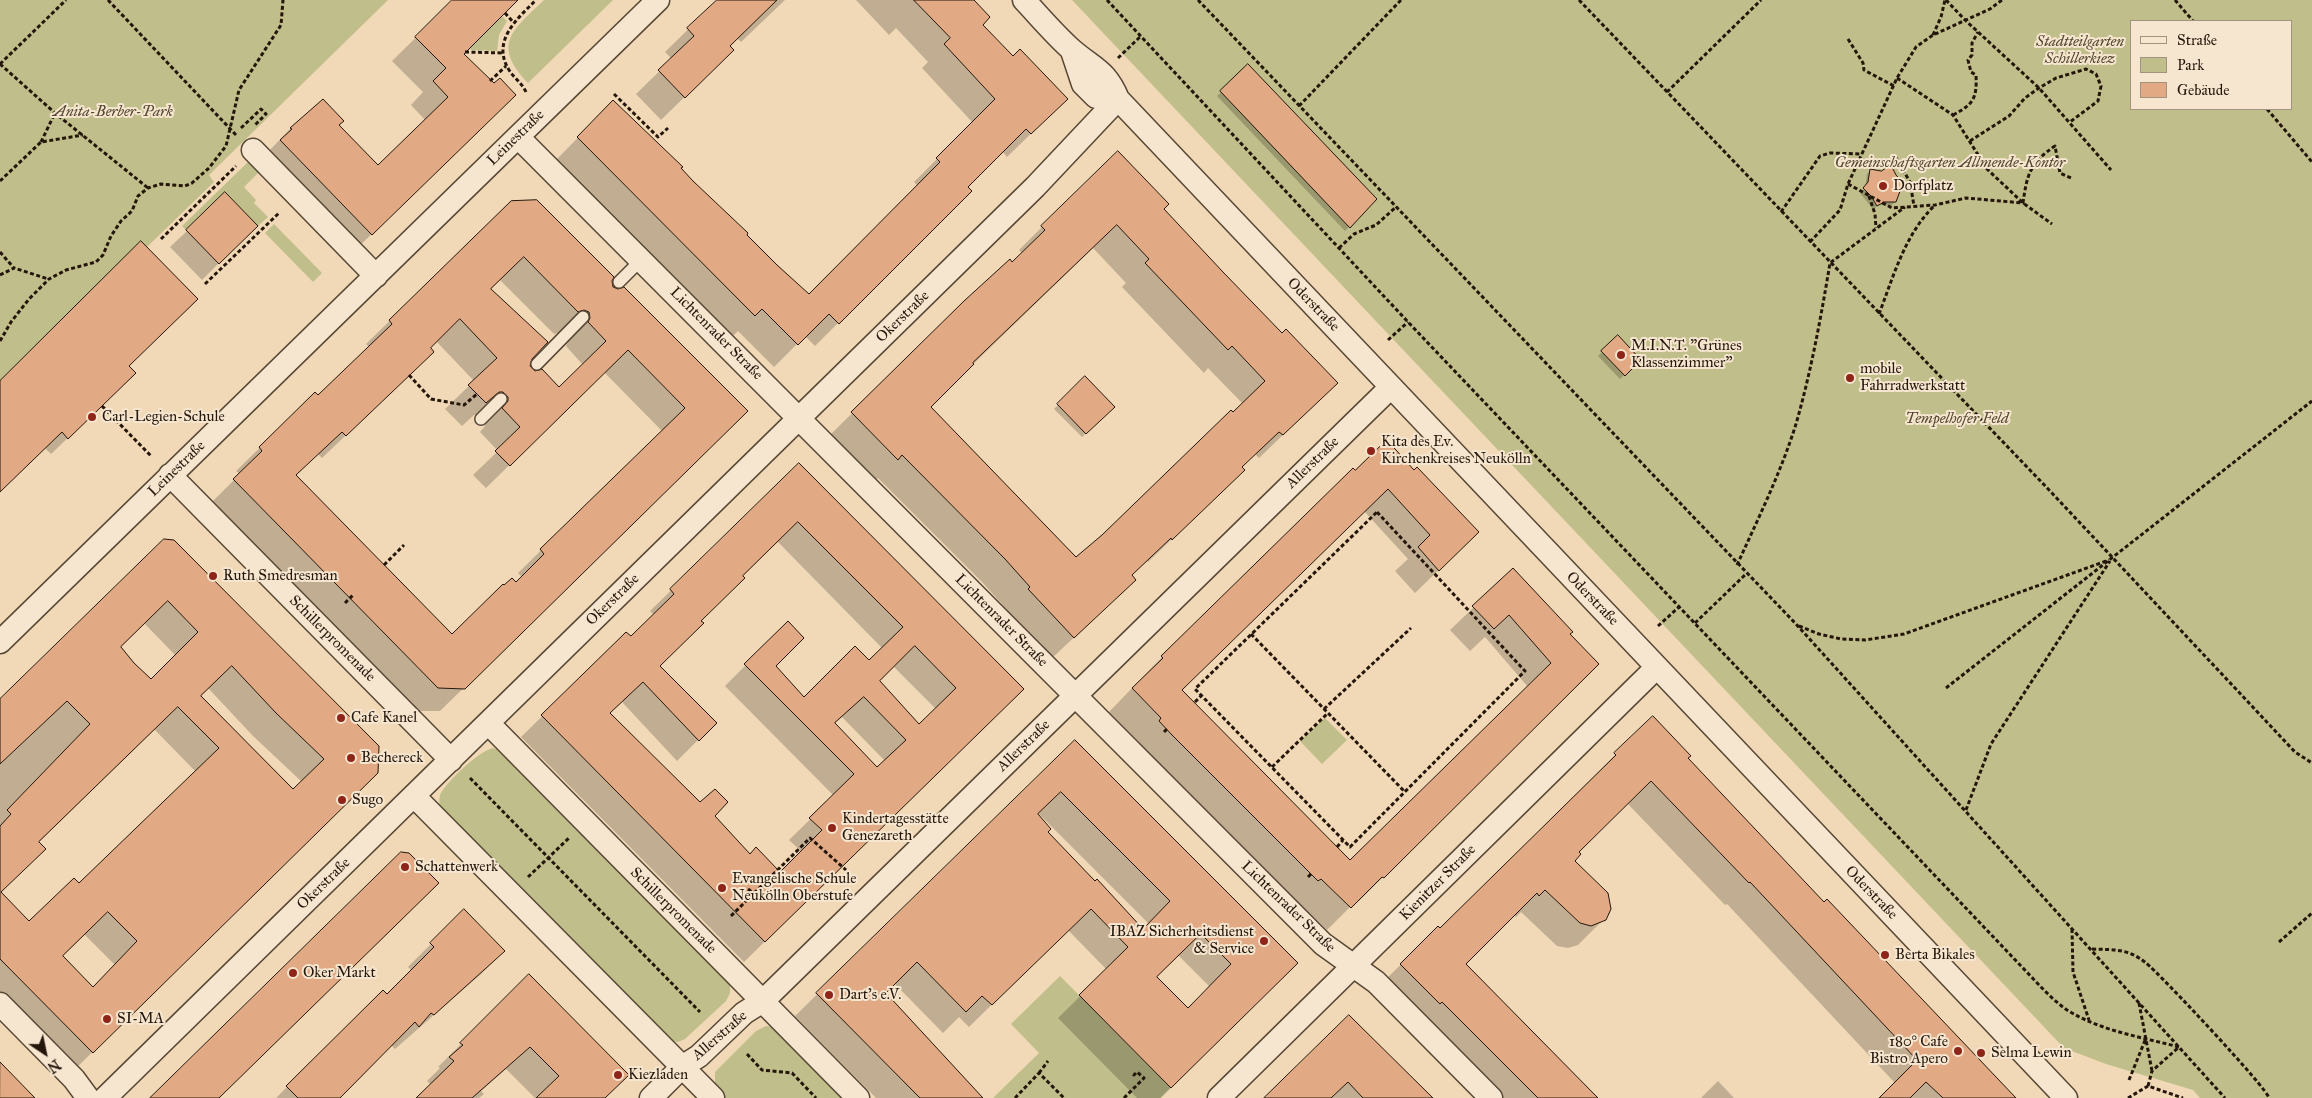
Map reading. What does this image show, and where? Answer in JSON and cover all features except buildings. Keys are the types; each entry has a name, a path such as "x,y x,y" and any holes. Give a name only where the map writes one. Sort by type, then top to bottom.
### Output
{"street":[{"name":"Leinestraße","path":"0,642 658,0"},
{"path":"1024,0 1072,50 1083,84 1096,97 1118,99"},
{"name":"Oderstraße","path":"1118,99 2066,1098"},
{"name":"Okerstraße","path":"105,1098 1035,188 1118,99"},
{"name":"Lichtenrader Straße","path":"518,137 1323,944 1376,982 1491,1098"},
{"path":"242,140 376,276"},
{"name":"Allerstraße","path":"650,1098 682,1067 699,1056 744,1013 763,1001 1391,387"},
{"name":"Schillerpromenade","path":"170,476 450,760"},
{"name":"Kienitzer Straße","path":"1219,1098 1657,667"},
{"name":"Schillerpromenade","path":"488,723 858,1098"},
{"path":"414,796 713,1098"},
{"path":"0,1004 67,1072 88,1098"}],"lane":[{"path":"619,282 641,260"},
{"path":"537,364 583,317"},
{"path":"481,419 501,399"}],"path":[{"path":"66,0 0,65 55,113 148,188"},
{"path":"108,0 242,140 261,109 266,114 252,128"},
{"path":"0,340 29,299 49,279 66,270 96,262 103,255 121,220 132,211 138,196 148,188 161,184 185,186 192,183 209,168 226,146 239,90 280,25 283,0"},
{"path":"526,92 506,66 503,53 505,37 513,22 536,0"},
{"path":"1107,0 1408,322 2041,987 2067,1010 2089,1021 2105,1028 2178,1047"},
{"path":"1198,0 1746,574 1796,624 2225,1098"},
{"path":"1299,106 1401,0"},
{"path":"1579,0 2295,752 2312,763"},
{"path":"1667,92 1761,0"},
{"path":"1945,0 1964,20 2039,88 2110,170"},
{"path":"1933,35 1941,17 1945,0"},
{"path":"1810,242 1840,210 1848,184 1897,78 1916,47 1933,35 1990,9 2002,0"},
{"path":"2174,0 2191,20"},
{"path":"504,13 513,22"},
{"path":"1953,115 1969,107 1973,99 1976,88 1976,75 1971,72 1968,60 1972,55 1972,43 1978,32"},
{"path":"1112,65 1141,36"},
{"path":"1848,39 1863,63 1864,70 1877,79 1894,86"},
{"path":"465,52 503,53"},
{"path":"490,81 506,66"},
{"path":"1970,141 2009,116 2026,98 2039,88 2056,78 2086,69 2096,74 2101,86 2098,101 2070,122"},
{"path":"1897,78 1953,115 1987,168 2023,203 2052,224"},
{"path":"614,94 658,137 668,128"},
{"path":"2267,110 2312,162"},
{"path":"0,181 41,142 55,113"},
{"path":"41,142 83,135"},
{"path":"2023,203 2028,173 2034,163 2055,146 2060,173 2070,178"},
{"path":"1781,212 1820,156 1830,153 1862,154"},
{"path":"1896,158 1910,182 1914,206"},
{"path":"1848,184 1892,208 1935,205 1966,198 2023,203"},
{"path":"161,240 217,185"},
{"path":"1869,196 1875,214 1876,228"},
{"path":"1879,314 1901,256 1920,220 1935,205"},
{"path":"1339,248 1354,234 1376,225 1396,207"},
{"path":"1738,565 1796,424 1821,318 1830,263 1876,228 1888,222 1905,207"},
{"path":"205,284 261,230"},
{"path":"0,252 14,268 49,279"},
{"path":"0,275 14,268"},
{"path":"1388,340 1408,322"},
{"path":"409,375 431,399 464,405 476,394"},
{"path":"1946,688 2312,401"},
{"path":"102,406 152,457"},
{"path":"1377,512 1525,671 1350,847 1195,689 1251,634 1377,512"},
{"path":"384,564 404,545"},
{"path":"1796,624 1819,634 1841,639 1865,640 1904,634 2112,559"},
{"path":"1966,810 1991,744 2112,559"},
{"path":"1695,623 1746,574"},
{"path":"345,603 353,595"},
{"path":"1658,626 1679,606"},
{"path":"1324,709 1411,628"},
{"path":"1251,634 1405,792"},
{"path":"1194,702 1201,696"},
{"path":"1272,767 1328,713"},
{"path":"470,778 700,1012"},
{"path":"523,882 573,834"},
{"path":"731,916 810,838 846,870"},
{"path":"1337,847 1344,840"},
{"path":"748,888 753,894"},
{"path":"2280,942 2312,913"},
{"path":"2072,929 2072,972 2089,1021"},
{"path":"2091,950 2122,950 2146,962 2250,1072 2269,1098"},
{"path":"2128,1098 2148,1086 2152,1071 2139,1003"},
{"path":"2129,1080 2146,1038"},
{"path":"2152,1071 2178,1047"},
{"path":"747,1054 762,1070 792,1073 816,1098"},
{"path":"1014,1098 1048,1061"},
{"path":"1124,1098 1144,1078 1137,1072 1134,1075 1132,1074"},
{"path":"1039,1073 1064,1098"},
{"path":"2148,1086 2183,1098"}],"green space":[{"name":"Anita-Berber-Park","path":"0,0 388,0 209,175 214,182 147,247 65,316 0,381"},
{"path":"544,0 613,0 528,83 511,58 510,38 523,20"},
{"name":"Tempelhofer Feld","path":"1072,0 2312,0 2312,1098 2200,1098 2193,1090 2106,1064 2064,1048"},
{"path":"502,16 507,21 499,35 497,51 471,50 469,48"},
{"path":"248,162 259,172 244,187 256,200 254,203 268,217 258,226 225,192 186,230 182,226"},
{"path":"274,224 322,273 313,282 265,233"},
{"path":"1325,718 1347,740 1322,764 1300,741"},
{"path":"493,748 502,751 730,984 730,993 726,1001 685,1039 678,1042 668,1040 440,807 440,795 443,789 472,761"},
{"path":"1060,976 1171,1088 1161,1098 993,1098 1039,1053 1011,1024"},
{"path":"766,1026 775,1027 846,1098 725,1098 715,1085 715,1072 756,1031"}],"place":[{"name":"Dorfplatz","path":"1883,186"},
{"name":"M.I.N.T. \"Grünes Klassenzimmer\"","path":"1621,355"},
{"name":"mobile Fahrradwerkstatt","path":"1850,378"},
{"name":"Carl-Legien-Schule","path":"92,417"},
{"name":"Kita des Ev. Kirchenkreises Neukölln","path":"1371,451"},
{"name":"Ruth Smedresman","path":"213,576"},
{"name":"Cafe Kanel","path":"341,718"},
{"name":"Bechereck","path":"351,758"},
{"name":"Sugo","path":"342,800"},
{"name":"Kindertagesstätte Genezareth","path":"832,828"},
{"name":"Schattenwerk","path":"405,867"},
{"name":"Evangelische Schule Neukölln Oberstufe","path":"722,888"},
{"name":"IBAZ Sicherheitsdienst & Service","path":"1264,941"},
{"name":"Berta Bikales","path":"1885,955"},
{"name":"Oker Markt","path":"293,973"},
{"name":"Dart's e.V.","path":"829,995"},
{"name":"SI-MA","path":"107,1019"},
{"name":"180° Cafe Bistro Apero","path":"1958,1051"},
{"name":"Selma Lewin","path":"1981,1053"},
{"name":"Kiezladen","path":"618,1075"}],"park label":[{"name":"Stadtteilgarten Schillerkiez","path":"2080,50"},
{"name":"Gemeinschaftsgarten Allmende-Kontor","path":"1950,163"}]}
